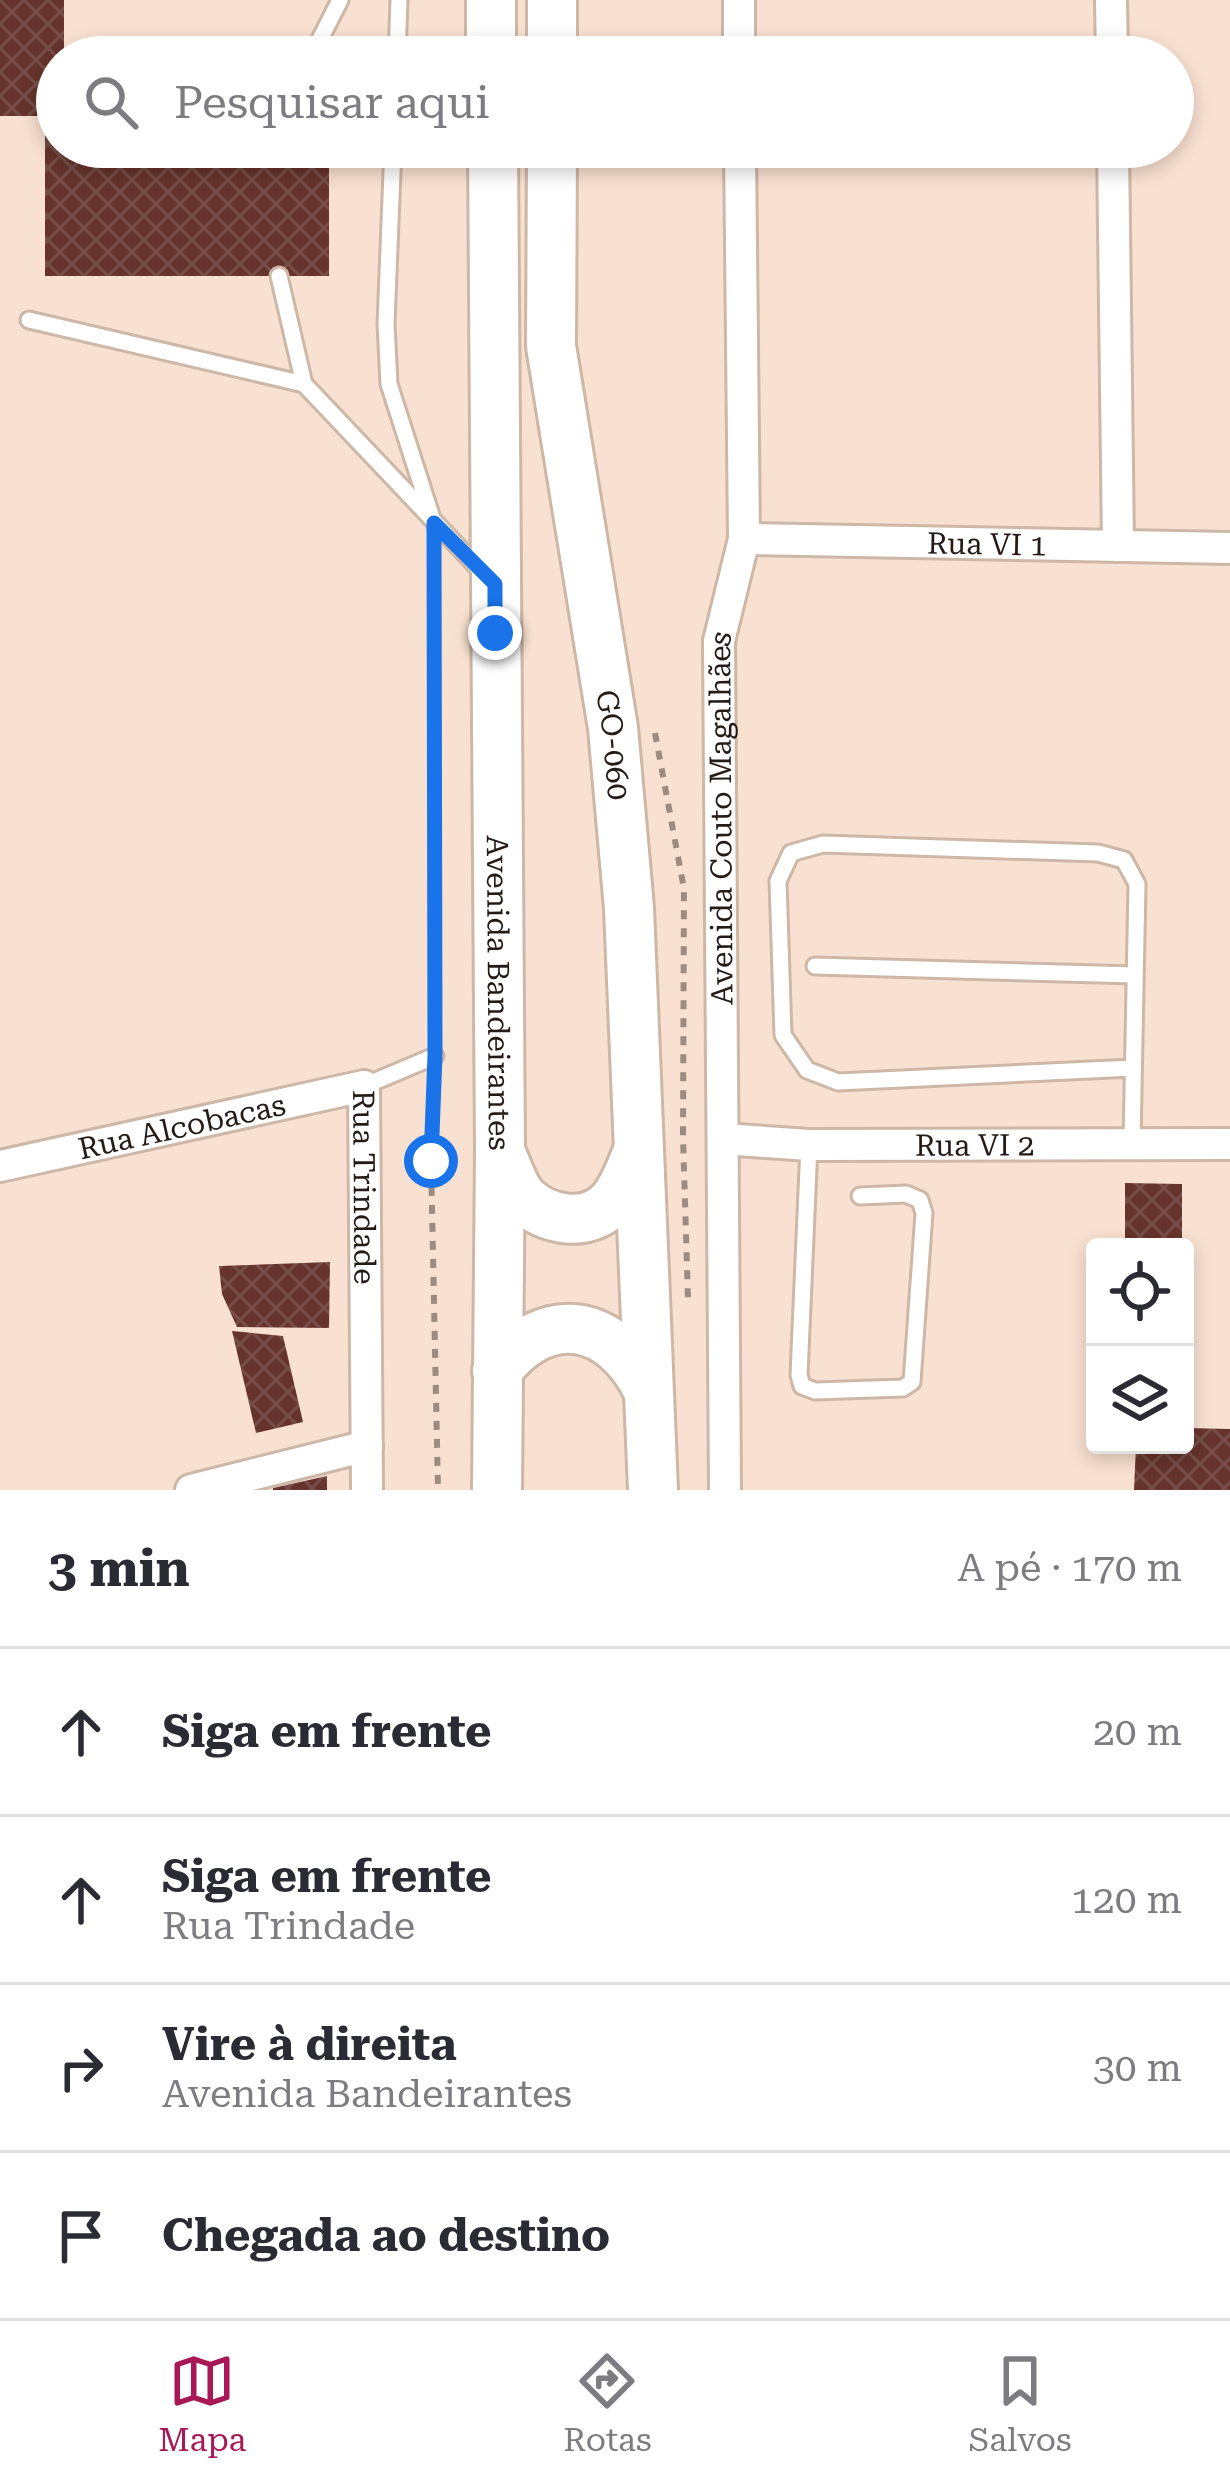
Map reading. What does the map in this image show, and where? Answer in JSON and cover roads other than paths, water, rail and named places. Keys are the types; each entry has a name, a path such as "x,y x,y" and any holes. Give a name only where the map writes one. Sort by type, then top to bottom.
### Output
{"main road":[{"path":"491,0 491,36"},
{"path":"552,0 552,36"},
{"path":"493,168 495,584"},
{"name":"GO-060","path":"552,168 551,346 613,728 629,908 653,1490"},
{"name":"Avenida Bandeirantes","path":"495,584 500,1150 497,1490"},
{"path":"500,1150 520,1195 540,1211 564,1220 591,1216 611,1203 641,1143"},
{"path":"497,1371 531,1337 577,1329 621,1347 649,1390"}],"street":[{"path":"739,0 739,36"},
{"path":"1111,0 1112,36"},
{"name":"Avenida Couto Magalhães","path":"725,1490 719,640 744,539 740,168"},
{"path":"1113,168 1118,546"},
{"name":"Rua VI 1","path":"744,539 1230,548"},
{"name":"Rua Alcobacas","path":"0,1166 364,1086"},
{"name":"Rua Trindade","path":"364,1086 368,1490"},
{"name":"Rua VI 2","path":"723,1139 808,1145 1230,1144"},
{"path":"190,1490 367,1446"}],"lane":[{"path":"322,36 340,0"},
{"path":"398,36 399,0"},
{"path":"392,168 386,323 389,384 434,523"},
{"path":"279,276 304,384 495,584"},
{"path":"29,320 304,384"},
{"path":"1132,1143 1137,884 1124,860 823,844 791,853 778,881 783,1035 807,1070 838,1082 1133,1068"},
{"path":"815,966 1135,975"},
{"name":"Rua Trindade","path":"364,1086 435,1055"},
{"path":"808,1145 799,1376 802,1386 815,1390 903,1388 912,1382 924,1213 920,1200 906,1194 860,1196"}]}
